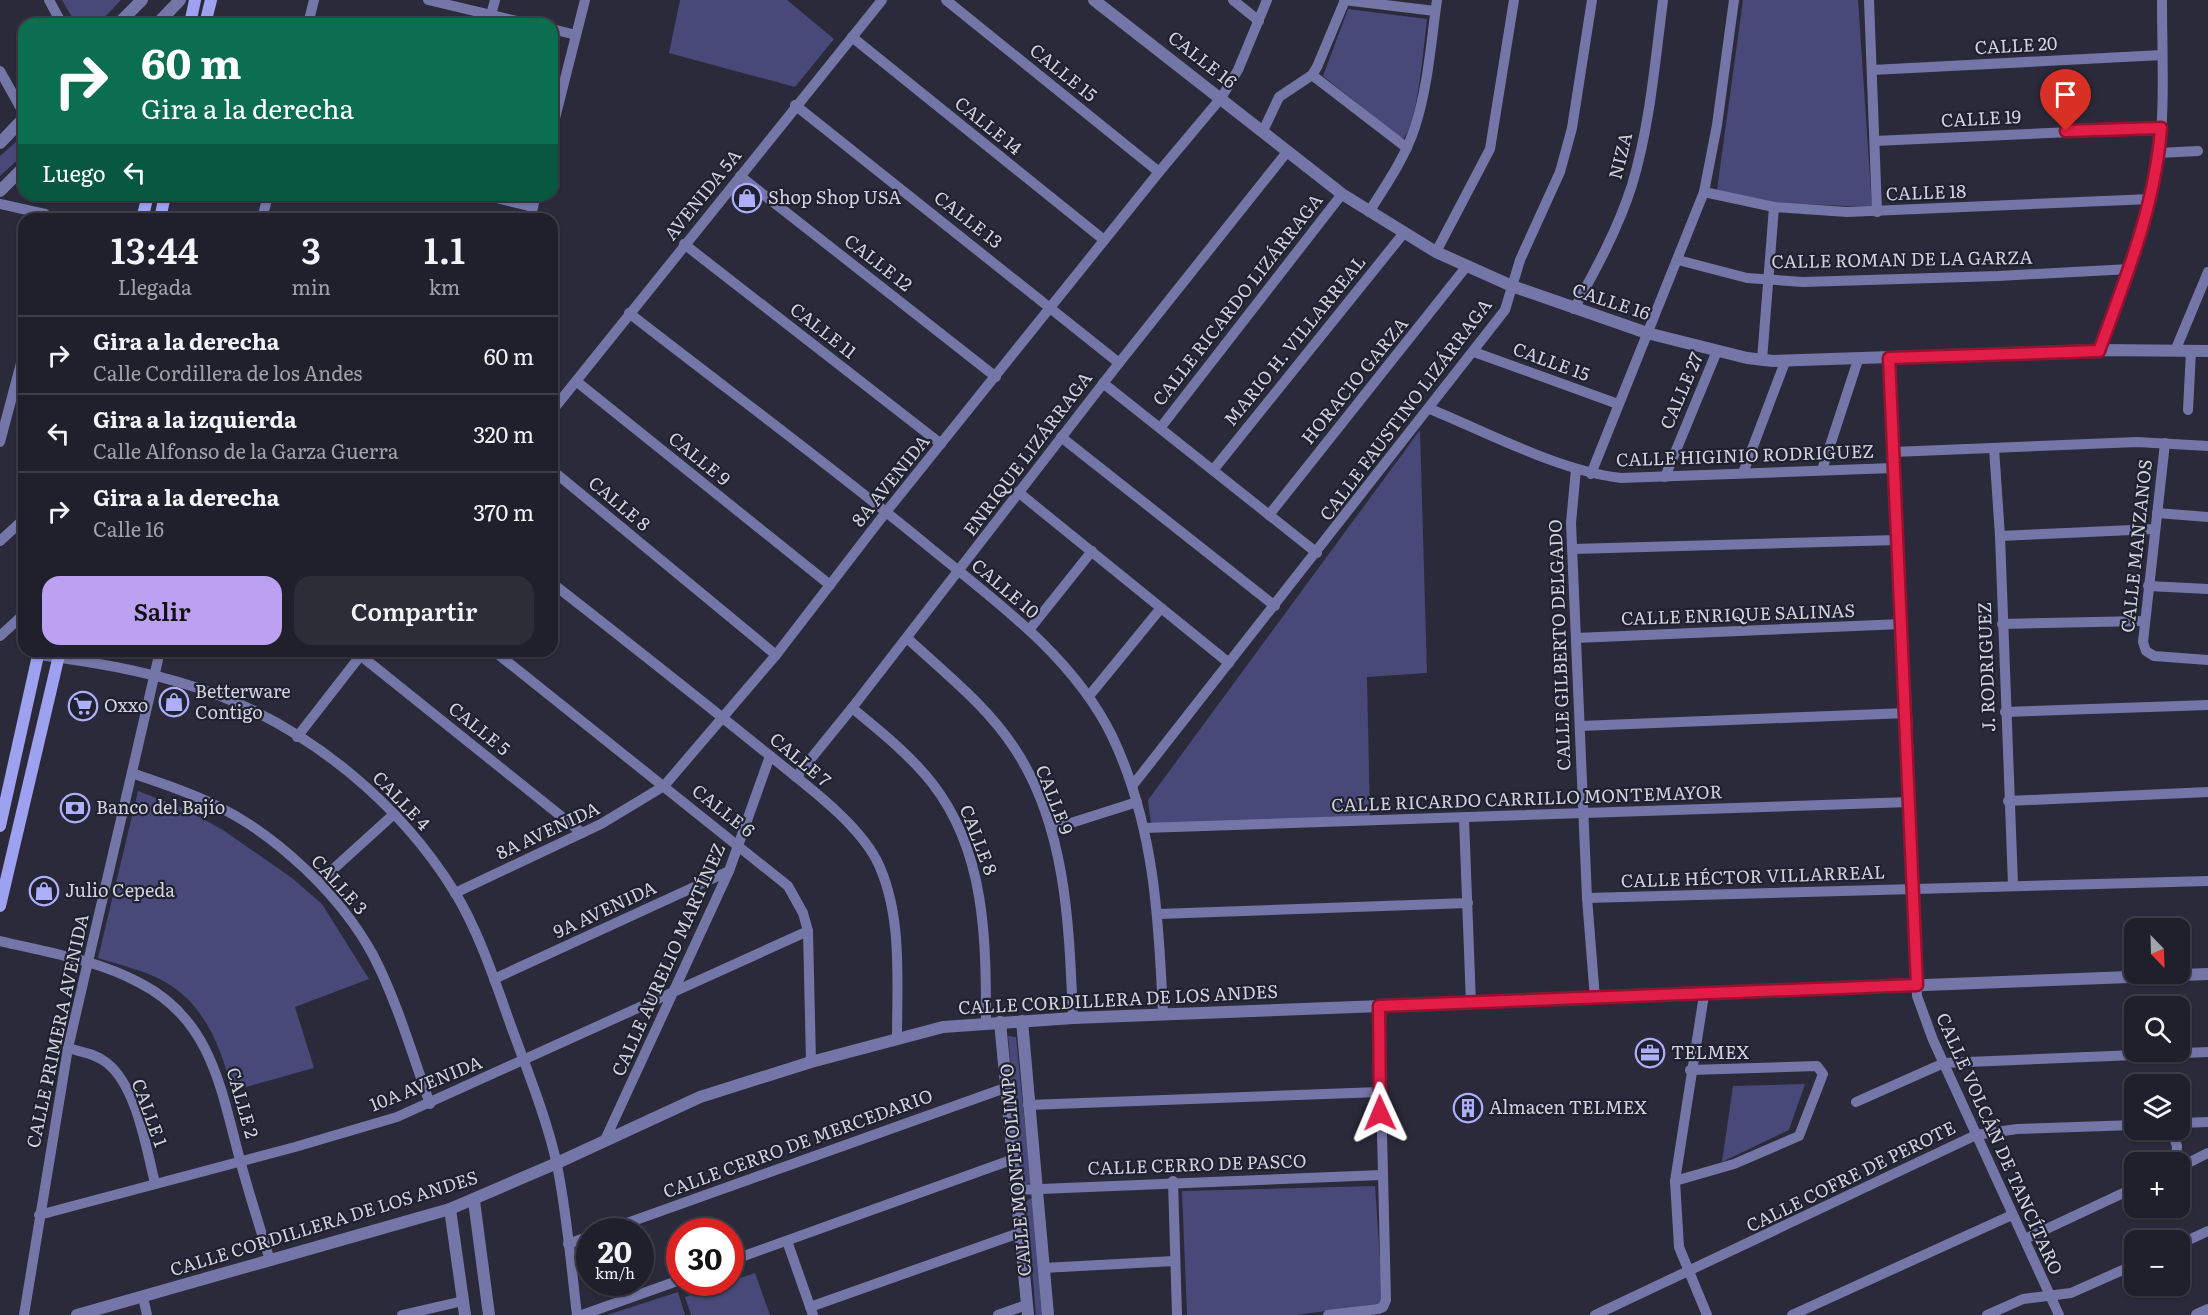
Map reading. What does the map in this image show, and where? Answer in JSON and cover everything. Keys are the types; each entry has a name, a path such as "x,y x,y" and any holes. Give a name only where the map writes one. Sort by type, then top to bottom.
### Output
{"main road":[{"path":"191,18 195,0"},
{"path":"206,18 211,0"},
{"path":"0,826 38,657"},
{"path":"0,906 58,657"}],"street":[{"path":"49,0 59,18"},
{"path":"124,18 142,0"},
{"path":"163,18 180,0"},
{"path":"310,18 314,0"},
{"path":"428,0 504,18"},
{"path":"491,15 495,0"},
{"path":"558,104 585,0"},
{"name":"AVENIDA 5A","path":"558,404 795,105 882,0"},
{"name":"CALLE 15","path":"946,0 1159,172"},
{"name":"CALLE 16","path":"1094,0 1342,194 1403,234 1466,267 1512,286 1647,333 1717,351 1785,362 2099,351 2208,351"},
{"path":"1233,0 1259,21"},
{"name":"8A AVENIDA","path":"455,893 622,813 664,786 776,655 886,512 1221,98 1238,70 1267,0"},
{"path":"1263,131 1279,97 1312,75 1323,56 1345,0 1436,6 1424,92 1407,148 1370,212"},
{"path":"1436,252 1490,149 1514,0"},
{"name":"CALLE FAUSTINO LIZÁRRAGA","path":"1133,784 1500,318 1520,260 1554,191 1566,153 1577,101 1592,0"},
{"name":"NIZA","path":"1574,309 1616,226 1640,159 1663,0"},
{"path":"1591,474 1704,192 1717,125 1734,0"},
{"path":"1869,0 1877,212"},
{"path":"2099,351 2130,269 2151,199 2161,128 2162,0"},
{"path":"558,30 576,35"},
{"name":"CALLE 14","path":"852,37 1104,240"},
{"name":"CALLE 20","path":"1872,70 2162,55"},
{"path":"0,71 18,105"},
{"path":"1312,75 1407,148"},
{"name":"CALLE 13","path":"795,105 1119,363"},
{"path":"0,143 18,123"},
{"name":"CALLE 19","path":"1875,141 2161,128"},
{"path":"2159,153 2198,151"},
{"name":"ENRIQUE LIZÁRRAGA","path":"795,777 852,708 959,572 1061,436 1287,152"},
{"path":"0,191 18,173"},
{"name":"CALLE 12","path":"740,176 996,377"},
{"name":"CALLE 18","path":"1704,192 1774,207 1877,212 2151,199"},
{"name":"CALLE RICARDO LIZÁRRAGA","path":"1161,427 1342,194"},
{"path":"508,201 533,207"},
{"path":"532,213 534,201"},
{"path":"0,204 40,213"},
{"path":"1762,360 1774,207"},
{"name":"MARIO H. VILLARREAL","path":"1214,469 1403,234"},
{"name":"CALLE 11","path":"684,244 941,444"},
{"name":"CALLE ROMAN DE LA GARZA","path":"1678,260 1721,272 1769,281 1871,281 2130,269"},
{"name":"HORACIO GARZA","path":"1269,515 1466,267"},
{"path":"2175,351 2204,290 2208,272"},
{"name":"CALLE 10","path":"629,314 886,512 1029,630 1089,696 1111,735 1133,784 1144,828 1158,914 1163,1014"},
{"name":"CALLE 27","path":"1665,477 1717,351"},
{"path":"2188,410 2191,351"},
{"name":"CALLE 15","path":"1474,352 1618,404"},
{"name":"CALLE VOLCÁN DE TANCÍTARO","path":"1889,358 1919,1006 2059,1315"},
{"path":"1822,470 1858,360"},
{"path":"1743,473 1785,362"},
{"path":"1,441 18,375"},
{"name":"CALLE 9","path":"576,381 830,585"},
{"path":"1103,383 1317,553"},
{"path":"558,394 565,396"},
{"name":"CALLE HIGINIO RODRIGUEZ","path":"1430,409 1576,469 1591,474 1622,478 1893,468"},
{"path":"1061,436 1275,606"},
{"name":"CALLE HIGINIO RODRIGUEZ","path":"1893,452 2165,443 2208,446"},
{"name":"CALLE MANZANOS","path":"2165,443 2143,642 2146,651 2154,656 2208,660"},
{"name":"J. RODRIGUEZ","path":"1994,448 2000,536 2008,801 2013,885"},
{"name":"CALLE GILBERTO DELGADO","path":"1576,469 1571,506 1587,898 1595,999"},
{"name":"CALLE 8","path":"558,475 776,655"},
{"path":"1018,492 1229,663"},
{"path":"2157,513 2208,517"},
{"path":"0,541 18,524"},
{"path":"2000,536 2155,529"},
{"path":"1573,549 1897,540"},
{"path":"1029,630 1092,551"},
{"path":"2148,586 2208,589"},
{"name":"CALLE 7","path":"558,588 795,777 851,827 876,860 893,922 897,1038"},
{"path":"1089,696 1161,608"},
{"path":"0,636 18,620"},
{"path":"2002,624 2144,621"},
{"name":"CALLE ENRIQUE SALINAS","path":"1576,638 1902,624"},
{"name":"CALLE 9","path":"907,638 961,688 1003,732 1016,750 1036,790 1052,829 1069,938 1073,1018"},
{"name":"CALLE 4","path":"71,657 217,695 260,714 343,768 394,814 431,858 455,893 494,979 557,1164 577,1315"},
{"name":"CALLE PRIMERA AVENIDA","path":"24,1315 68,1048 159,657"},
{"path":"297,736 357,657"},
{"name":"CALLE 5","path":"365,657 582,833"},
{"name":"CALLE 6","path":"502,657 739,844 788,886 803,913 807,931 811,1062"},
{"path":"2005,712 2208,705"},
{"name":"CALLE 8","path":"852,708 890,741 931,782 948,806 973,866 981,904 986,1023"},
{"path":"1580,726 1907,713"},
{"name":"CALLE AURELIO MARTÍNEZ","path":"604,1142 729,871 770,756"},
{"name":"CALLE 3","path":"132,773 216,805 243,820 319,882 354,925 373,955 430,1104"},
{"path":"2008,801 2208,792"},
{"path":"1052,829 1137,802"},
{"name":"CALLE RICARDO CARRILLO MONTEMAYOR","path":"1144,828 1464,819 1910,802"},
{"path":"319,882 394,814"},
{"path":"1464,819 1471,1004"},
{"name":"9A AVENIDA","path":"494,979 729,871"},
{"name":"CALLE HÉCTOR VILLARREAL","path":"1587,898 2208,880"},
{"path":"1158,914 1468,903"},
{"name":"10A AVENIDA","path":"39,1215 349,1132 430,1104 807,931"},
{"name":"CALLE 2","path":"0,941 87,961 149,988 174,1006 188,1022 205,1048 222,1085 240,1161 270,1261"},
{"name":"CALLE CORDILLERA DE LOS ANDES","path":"77,1315 450,1209 474,1201 557,1164 700,1097 811,1062 943,1027 1163,1014 2208,974"},
{"path":"1704,995 1690,1070 1676,1181 1678,1247 1707,1315"},
{"path":"1328,1315 1378,1309 1385,1304 1379,1006"},
{"name":"CALLE MONTE OLIMPO","path":"1022,1021 1048,1315"},
{"name":"CALLE MONTE OLIMPO","path":"1000,1022 1011,1160 1027,1310"},
{"name":"CALLE 1","path":"68,1048 93,1055 108,1064 121,1080 138,1119 155,1183"},
{"path":"1856,1102 1944,1063 2208,1052"},
{"path":"1676,1181 1734,1164 1799,1136 1822,1074 1817,1066 1690,1070"},
{"name":"CALLE CERRO DE MERCEDARIO","path":"641,1218 1005,1088"},
{"path":"1028,1105 1379,1092"},
{"path":"2190,1123 2208,1122"},
{"name":"CALLE COFRE DE PEROTE","path":"1595,1315 1689,1273 1976,1136 2017,1129 2124,1125"},
{"path":"2190,1162 2208,1153"},
{"path":"744,1256 1011,1160"},
{"name":"CALLE CERRO DE PASCO","path":"1014,1190 1173,1181 1382,1174"},
{"path":"1173,1181 1177,1315"},
{"path":"2025,1239 2124,1193"},
{"path":"474,1201 489,1315"},
{"path":"450,1209 465,1315"},
{"path":"1792,1315 2013,1215"},
{"path":"2190,1239 2208,1231"},
{"path":"787,1241 811,1311 1019,1233"},
{"path":"568,1244 576,1241"},
{"path":"1043,1268 1174,1261"},
{"path":"1987,1315 2018,1301 2076,1291 2124,1269"},
{"path":"582,1315 666,1285"},
{"path":"143,1297 147,1315"},
{"path":"402,1315 463,1300"},
{"path":"998,1315 1027,1310"},
{"path":"2197,1315 2208,1310"}],"shaded area":[{"path":"62,0 121,0 104,18 72,18"},
{"path":"680,0 787,0 834,39 795,87 669,53"},
{"path":"1743,0 1858,0 1872,207 1776,203 1717,190"},
{"path":"1348,9 1427,19 1417,100 1409,130 1404,138 1399,137 1323,76"},
{"path":"17,141 18,160 0,176 0,156"},
{"path":"1420,430 1427,673 1367,677 1370,818 1151,824 1148,800"},
{"path":"138,791 185,809 223,830 292,878 322,904 369,979 295,1007 314,1068 232,1091 224,1062 212,1033 185,997 156,977 98,958"},
{"path":"1008,1036 1016,1037 1031,1183 1022,1185"},
{"path":"1805,1084 1789,1130 1722,1162 1733,1086"},
{"path":"1375,1186 1383,1303 1297,1315 1187,1315 1182,1191"},
{"path":"1032,1198 1044,1315 1036,1315 1026,1201"},
{"path":"755,1273 770,1315 691,1315 685,1297 744,1296 744,1277"},
{"path":"666,1296 679,1296 685,1315 607,1315"}],"place":[{"name":"Shop Shop USA","path":"747,198"},
{"name":"Betterware Contigo","path":"174,702"},
{"name":"Oxxo","path":"83,706"},
{"name":"Banco del Bajío","path":"75,808"},
{"name":"Julio Cepeda","path":"44,891"},
{"name":"TELMEX","path":"1650,1053"},
{"name":"Almacen TELMEX","path":"1468,1108"}],"route":[{"path":"1380,1113 1379,1006 1508,1003 1917,985 1907,713 1889,358 2099,351 2130,269 2151,199 2156,177 2161,128 2066,131"}]}
